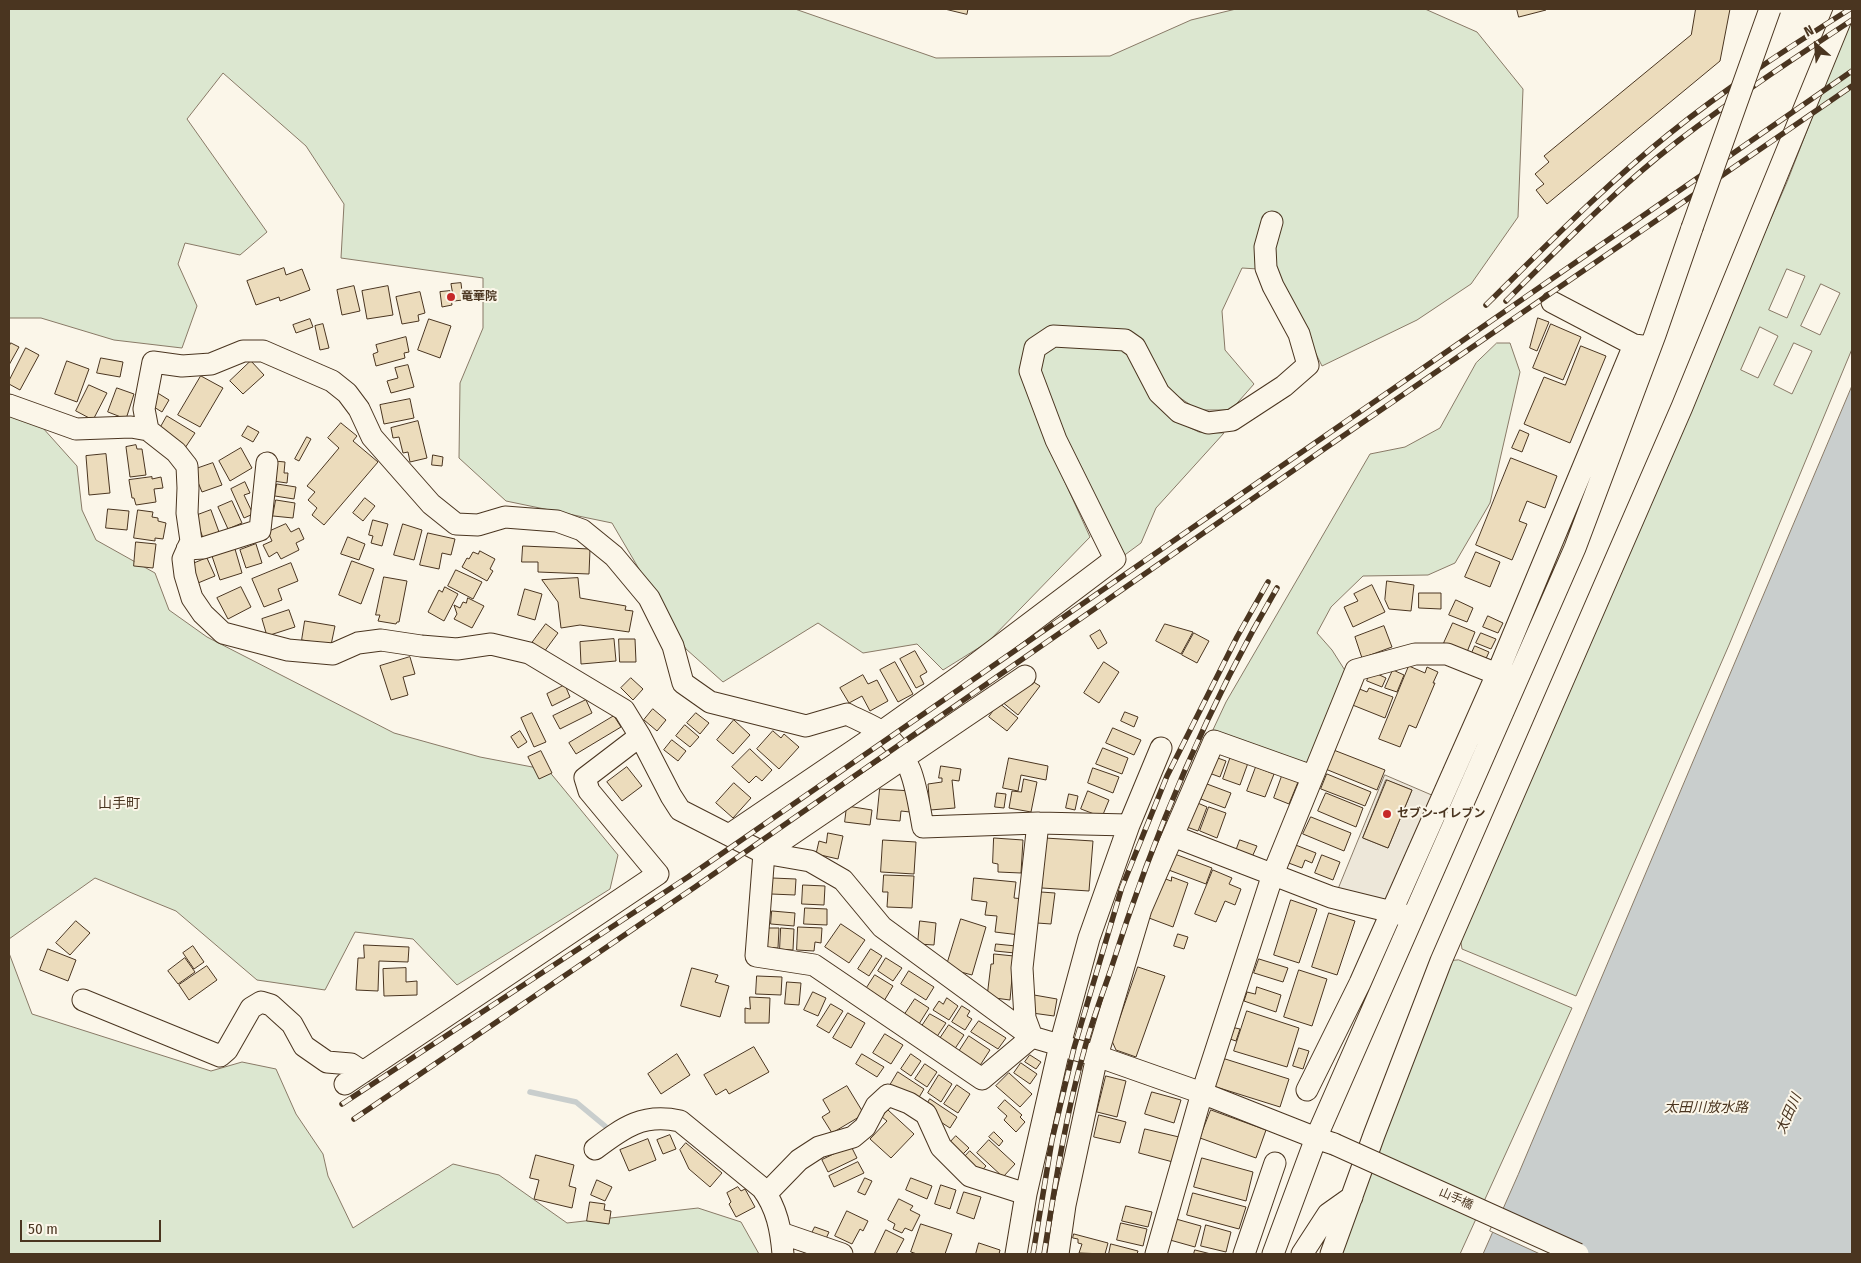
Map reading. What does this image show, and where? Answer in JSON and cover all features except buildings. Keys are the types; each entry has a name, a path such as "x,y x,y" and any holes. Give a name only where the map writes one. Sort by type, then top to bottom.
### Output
{"street":[{"path":"1307,1090 1360,983 1392,912 1642,346 1692,228 1770,9"},
{"path":"1331,1254 1442,961 1682,407 1845,9"},
{"path":"729,835 964,673 1115,559 1056,440 1036,388 1030,371 1035,348 1053,336 1125,340 1135,347 1159,393 1179,412 1208,424 1232,420 1284,386 1308,365 1299,334 1273,286 1266,268 1264,247 1272,222"},
{"path":"1552,302 1642,346"},
{"path":"1273,1254 1325,1141 1414,917 1575,548 1642,346"},
{"path":"148,430 144,409 153,362 182,366 210,364 242,351 262,351 332,381 347,393 358,409 372,437 431,504 456,524 478,525 506,518 557,521 582,530 614,556 649,598 673,646 683,683 710,702 806,726 847,714 881,732 905,757 916,785 923,827 1038,823 1129,825"},
{"path":"9,405 76,429 131,427 148,430 176,452 187,466 187,514 191,541 183,559 185,575 192,598 203,614 223,633 288,650 333,654 358,644 381,640 457,649 491,644 528,653 624,710 680,810 764,853 810,861 842,880 882,927 1032,1038"},
{"path":"187,549 203,548 260,530 267,463"},
{"path":"1156,1254 1202,1093 1273,874 1356,670 1415,654 1446,654 1497,674"},
{"path":"764,853 1025,676"},
{"path":"345,1084 658,874 589,791 585,778 640,736"},
{"path":"1058,1254 1065,1205 1097,1056 1141,909 1214,741 1312,776"},
{"path":"1016,1254 1026,1194 1060,1044 1089,938 1129,825 1162,748"},
{"path":"1032,1038 1025,1018 1022,968 1038,823"},
{"path":"1173,836 1331,897 1414,917"},
{"path":"764,853 756,956 814,965 982,1079 1032,1038"},
{"path":"84,1000 220,1056 227,1050 251,1008 261,1002 271,1005 292,1024 304,1046 327,1062 351,1064 363,1072"},
{"name":"山手橋","path":"1032,1038 1060,1044 1097,1056 1202,1093 1325,1141 1578,1254"},
{"path":"766,1194 799,1160 819,1147 853,1137 865,1127 876,1106 888,1095 909,1103 926,1114 941,1147 970,1176 1026,1194"},
{"path":"595,1149 619,1130 649,1118 680,1121 762,1188 774,1206 782,1244 842,1254"},
{"path":"1244,1254 1275,1163"},
{"path":"1302,1254 1328,1214 1352,1197"}],"green space":[{"path":"9,9 795,9 936,58 1110,56 1191,20 1236,9 1425,9 1477,32 1523,89 1518,217 1471,284 1417,320 1322,366 1274,270 1242,268 1222,311 1225,350 1254,384 1231,410 1198,410 1164,387 1128,334 1033,348 1048,445 1090,537 988,642 943,670 917,644 863,653 818,623 723,682 686,649 612,523 506,501 459,458 460,383 483,328 483,278 341,258 344,204 306,146 223,73 187,119 267,232 240,255 185,243 178,264 197,306 182,348 114,340 41,318 9,318"},
{"path":"1852,15 1852,349 1729,645 1576,996 1462,949 1459,930 1787,182","holes":["1787,269 1805,276 1787,318 1769,310","1821,284 1840,293 1820,335 1801,326","1760,327 1778,336 1758,378 1741,370","1794,343 1812,351 1792,394 1774,385"]},
{"path":"1054,343 1120,346 1130,352 1174,420 1199,432 1224,433 1156,508 1141,543 1122,557 1063,442 1036,370 1040,352"},
{"path":"1497,343 1510,343 1520,372 1490,503 1455,563 1428,575 1363,576 1331,607 1317,633 1332,650 1346,672 1311,764 1211,734 1226,702 1370,454 1405,447 1440,428 1476,363"},
{"path":"9,415 42,427 77,466 82,510 96,540 155,573 169,610 207,637 394,733 480,757 548,770 618,855 610,889 457,985 413,939 355,932 325,990 257,980 176,911 95,878 9,939"},
{"path":"9,953 32,1014 211,1071 242,1062 276,1069 296,1114 323,1154 328,1176 353,1228 453,1164 499,1175 567,1223 698,1208 741,1222 759,1254 9,1254"},
{"path":"1459,960 1572,1008 1460,1254 1336,1254 1449,961"}],"shaded area":[{"path":"1385,775 1434,796 1389,901 1338,890","holes":["1386,780 1412,790 1388,848 1363,838"]}],"water":[{"name":"太田川放水路","path":"1852,386 1852,1254 1483,1254 1518,1175"}],"pier":[{"path":"1498,1213 1588,1254 1540,1254 1490,1231"}],"waterway":[{"path":"530,1092 576,1102 611,1131"}],"railway":[{"path":"1486,305 1598,195 1669,134 1735,85 1850,9"},
{"path":"1506,301 1589,218 1655,159 1742,94 1852,20"},
{"path":"342,1104 688,877 1852,71"},
{"path":"354,1119 695,887 1327,447 1852,86"},
{"path":"1033,1254 1052,1140 1074,1048 1122,887 1167,776 1237,637 1268,582"},
{"path":"1044,1254 1061,1152 1077,1076 1126,922 1163,824 1204,728 1227,680 1277,588"}],"place":[{"name":"竜華院","path":"451,297"},
{"name":"セブン-イレブン","path":"1387,814"}],"district":[{"name":"山手町","path":"119,804"}],"water label":[{"name":"太田川","path":"1789,1114"}]}
